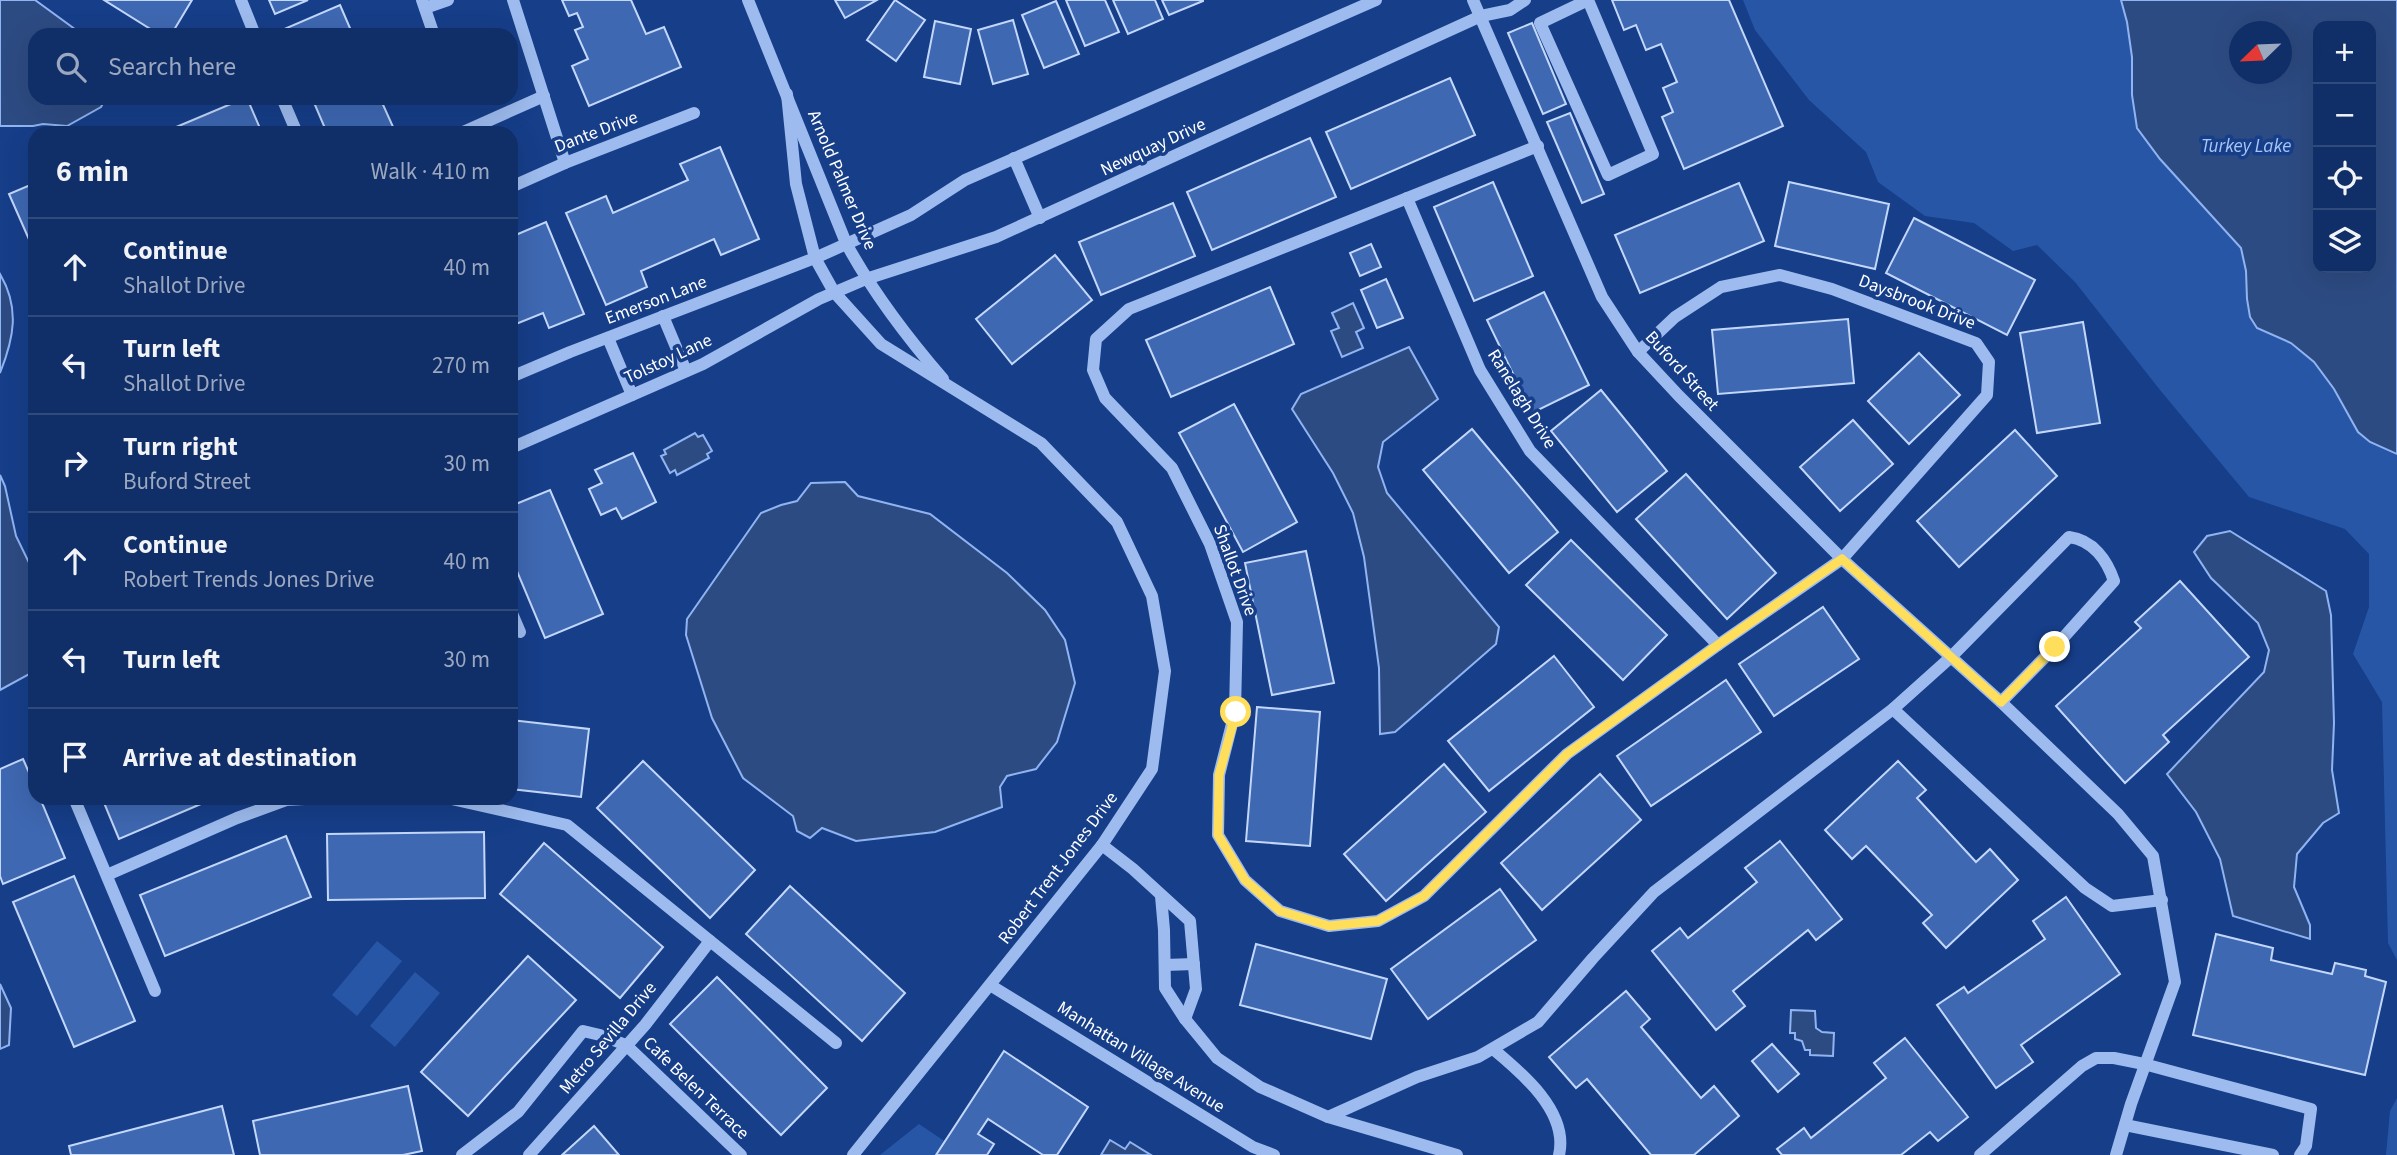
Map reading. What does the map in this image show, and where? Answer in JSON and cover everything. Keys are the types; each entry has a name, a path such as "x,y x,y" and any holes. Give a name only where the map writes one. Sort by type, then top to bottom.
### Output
{"street":[{"path":"241,0 252,28"},
{"path":"432,28 423,4 448,0"},
{"path":"513,0 565,163"},
{"name":"Arnold Palmer Drive","path":"748,0 846,243 866,279"},
{"path":"815,258 911,215 965,180 1376,0"},
{"name":"Buford Street","path":"1474,0 1602,297 1638,352 1679,397 1842,559 2001,702 2118,814 2153,856 2175,982 2144,1064 2116,1155"},
{"name":"Newquay Drive","path":"834,292 996,237 1481,16 1510,10 1525,0"},
{"path":"1587,0 1653,154 1608,175 1541,23 1587,0"},
{"name":"Arnold Palmer Drive","path":"787,94 796,184 815,258"},
{"path":"477,126 544,96"},
{"path":"285,105 294,126"},
{"name":"Dante Drive","path":"518,184 694,113"},
{"name":"Shallot Drive","path":"1538,146 1129,309 1096,339 1093,370 1105,398 1172,468 1210,544 1237,622 1236,712 1219,775 1218,835 1245,880 1280,911 1329,926 1378,921 1424,896 1567,754 1842,559"},
{"path":"1014,158 1040,218"},
{"name":"Ranelagh Drive","path":"1407,198 1480,370 1530,451 1718,645"},
{"name":"Robert Trent Jones Drive","path":"815,258 834,292 881,344 1041,443 1117,522 1152,596 1165,671 1152,769 1102,845 853,1155"},
{"name":"Emerson Lane","path":"518,374 815,258"},
{"name":"Daysbrook Drive","path":"1638,352 1675,317 1721,287 1780,275 1832,289 1976,343 1989,362 1987,395 1842,559"},
{"name":"Robert Trent Jones Drive","path":"866,279 906,335 952,390"},
{"name":"Tolstoy Lane","path":"518,445 686,371 834,292"},
{"path":"663,316 686,371"},
{"path":"608,338 632,395"},
{"path":"1328,1117 1417,1077 1478,1057 1538,1021 1654,892 1893,709 1951,657 2069,537 2083,539 2108,564 2114,581 2001,702"},
{"path":"518,627 520,632"},
{"path":"1893,709 2085,888 2112,906 2162,900"},
{"path":"77,805 155,991"},
{"path":"107,875 272,805"},
{"path":"478,805 567,825 836,1043"},
{"path":"1102,845 1190,921 1196,989 1185,1020"},
{"path":"1161,896 1165,988 1185,1020 1217,1058 1260,1087 1328,1117 1457,1155"},
{"name":"Metro Sevilla Drive","path":"529,1155 626,1045 710,941"},
{"path":"1165,965 1194,964"},
{"name":"Manhattan Village Avenue","path":"990,985 1254,1147 1274,1155"},
{"path":"462,1155 519,1112 583,1031 626,1045"},
{"name":"Cafe Belen Terrace","path":"626,1045 741,1155"},
{"path":"1493,1049 1520,1072 1550,1105 1561,1144 1559,1155"},
{"path":"1980,1155 2082,1066 2096,1058 2114,1058 2144,1064 2311,1109 2306,1146 2300,1155"},
{"path":"2124,1125 2273,1155"}],"shaded area":[{"path":"1743,0 2121,0 2132,57 2132,95 2137,128 2160,159 2241,248 2250,317 2257,327 2291,343 2315,362 2370,442 2397,454 2397,960 2388,943 2382,702 2353,654 2369,607 2369,554 2345,529 2249,497 2075,282 2037,245 2013,251 1974,223 1925,216 1878,182 1866,152 1809,100 1755,30"},
{"path":"377,941 402,961 357,1016 332,995"},
{"path":"415,972 440,993 395,1047 370,1026"},
{"path":"2397,1098 2397,1155 2386,1155 2390,1111"},
{"path":"919,1124 965,1155 880,1155"}],"water":[{"path":"0,0 35,0 73,28 28,28 28,105 102,105 67,126 0,126"},
{"name":"Turkey Lake","path":"2121,0 2397,0 2397,454 2370,442 2358,432 2334,389 2314,362 2291,343 2257,328 2250,317 2241,248 2160,159 2137,128 2132,95 2132,57"},
{"path":"0,274 10,299 13,323 9,348 0,373"},
{"path":"1353,303 1364,328 1356,332 1363,348 1342,357 1331,331 1339,328 1332,313"},
{"path":"1409,347 1438,399 1383,442 1378,467 1387,493 1499,627 1496,644 1395,732 1380,734 1379,668 1364,557 1353,513 1333,473 1292,409 1301,394"},
{"path":"695,433 698,437 703,435 712,451 707,454 709,458 677,475 675,470 670,473 661,456 666,454 664,450"},
{"path":"0,475 16,536 28,561 28,675 0,690"},
{"path":"845,482 858,496 930,514 1007,573 1045,610 1065,640 1075,683 1057,742 1036,769 1007,776 1000,787 1002,807 935,832 856,841 822,828 810,838 797,831 793,816 743,778 712,718 686,635 687,619 761,513 797,501 811,483"},
{"path":"2230,531 2326,591 2331,615 2334,723 2332,770 2339,813 2323,823 2297,854 2294,887 2310,925 2310,939 2233,916 2220,859 2196,812 2167,774 2264,672 2269,650 2258,623 2211,578 2194,552 2207,536"},
{"path":"0,984 11,1008 9,1045 0,1049"},
{"path":"1791,1010 1815,1011 1816,1028 1822,1032 1834,1033 1833,1056 1810,1055 1810,1050 1805,1050 1802,1041 1795,1039 1795,1033 1790,1033"},
{"path":"1110,1140 1125,1149 1130,1142 1151,1155 1101,1155"}],"building":[{"path":"104,0 192,0 175,28 149,28"},
{"path":"269,0 308,0 275,14"},
{"path":"562,0 631,0 646,34 664,27 681,67 589,106 572,66 588,59 575,30 583,27 577,13 569,16"},
{"path":"835,0 877,0 845,18"},
{"path":"895,0 925,20 896,61 867,40"},
{"path":"1066,0 1105,0 1119,32 1085,46"},
{"path":"1113,0 1155,0 1163,19 1128,34"},
{"path":"1162,0 1203,0 1203,1 1169,15"},
{"path":"1612,0 1729,0 1783,126 1684,169 1662,117 1673,112 1663,88 1677,82 1661,44 1646,50 1636,25 1624,30"},
{"path":"1056,1 1079,54 1044,68 1022,15"},
{"path":"340,5 350,28 287,28"},
{"path":"1013,20 1028,74 993,84 978,30"},
{"path":"935,21 971,29 960,84 924,77"},
{"path":"1532,23 1566,104 1543,114 1508,33"},
{"path":"1450,78 1475,135 1351,189 1326,132"},
{"path":"228,105 250,105 259,126 179,126"},
{"path":"315,105 383,105 393,126 324,126"},
{"path":"1570,113 1604,194 1582,203 1547,122"},
{"path":"1310,138 1336,197 1212,250 1187,192"},
{"path":"720,147 759,239 721,255 714,239 641,271 647,287 606,305 566,213 606,196 613,213 688,180 680,164"},
{"path":"1493,182 1533,276 1474,301 1434,207"},
{"path":"1789,182 1889,204 1875,269 1775,246"},
{"path":"1739,183 1764,241 1640,293 1615,235"},
{"path":"28,186 28,237 9,194"},
{"path":"1173,203 1195,256 1101,295 1079,242"},
{"path":"1914,218 2035,280 2007,335 1886,273"},
{"path":"546,222 584,314 549,328 543,313 518,323 518,234"},
{"path":"1371,244 1381,267 1360,276 1350,253"},
{"path":"1055,255 1092,300 1012,364 976,319"},
{"path":"1386,279 1403,318 1377,328 1361,290"},
{"path":"1270,287 1294,344 1171,397 1146,340"},
{"path":"1544,292 1589,385 1532,413 1487,320"},
{"path":"1848,319 1854,383 1718,394 1712,330"},
{"path":"2083,322 2100,423 2037,433 2020,333"},
{"path":"1919,353 1960,395 1909,444 1868,401"},
{"path":"1601,390 1667,471 1617,512 1551,431"},
{"path":"1234,404 1297,522 1243,552 1179,433"},
{"path":"1853,420 1893,464 1840,511 1800,467"},
{"path":"1472,429 1558,532 1509,573 1423,470"},
{"path":"2015,430 2057,476 1959,567 1917,521"},
{"path":"633,453 656,502 622,519 616,508 601,515 589,489 602,483 595,470"},
{"path":"1686,474 1776,573 1727,619 1636,519"},
{"path":"550,490 603,614 545,638 518,574 518,503"},
{"path":"1571,540 1667,635 1623,680 1526,585"},
{"path":"1306,551 1334,683 1272,695 1245,563"},
{"path":"2180,581 2249,657 2163,735 2169,742 2125,783 2056,706 2141,628 2135,622"},
{"path":"1823,607 1859,659 1774,716 1739,664"},
{"path":"1554,656 1594,707 1489,791 1448,741"},
{"path":"1726,680 1761,732 1651,806 1617,756"},
{"path":"1257,707 1320,712 1310,846 1246,841"},
{"path":"518,721 589,729 581,797 518,790"},
{"path":"23,759 28,770 28,805 43,805 65,858 3,884 0,876 0,769"},
{"path":"643,761 755,870 710,918 597,808"},
{"path":"1898,761 1926,790 1917,798 1976,862 1990,849 2018,880 1946,948 1923,923 1932,915 1866,846 1852,859 1825,830"},
{"path":"1444,764 1486,812 1386,901 1344,854"},
{"path":"1600,774 1641,820 1542,910 1501,863"},
{"path":"105,805 199,805 119,839"},
{"path":"484,832 485,898 328,900 327,834"},
{"path":"286,836 311,897 165,956 140,895"},
{"path":"1780,841 1842,919 1816,940 1808,930 1733,991 1745,1006 1716,1030 1652,951 1680,928 1688,938 1757,882 1745,868"},
{"path":"544,843 663,947 620,998 500,894"},
{"path":"74,876 135,1021 74,1047 13,902"},
{"path":"790,886 905,993 862,1041 746,934"},
{"path":"1500,889 1536,940 1428,1019 1391,969"},
{"path":"2066,897 2120,974 2021,1045 2033,1062 1996,1088 1937,1005 1964,987 1968,993 2045,939 2033,921"},
{"path":"2216,934 2273,948 2271,960 2332,974 2335,963 2366,970 2365,976 2386,982 2365,1075 2193,1035"},
{"path":"1256,944 1387,979 1371,1039 1240,1005"},
{"path":"528,956 576,1000 468,1116 421,1072"},
{"path":"717,977 827,1088 781,1135 670,1024"},
{"path":"1626,991 1650,1019 1641,1027 1701,1098 1714,1086 1739,1116 1694,1155 1651,1155 1587,1079 1576,1088 1549,1057"},
{"path":"1905,1038 1968,1117 1938,1141 1930,1132 1901,1155 1782,1155 1777,1149 1804,1128 1811,1138 1886,1078 1874,1063"},
{"path":"1772,1044 1799,1074 1778,1092 1752,1061"},
{"path":"1004,1051 1088,1107 1057,1155 1043,1155 988,1119 978,1134 994,1144 987,1155 936,1155"},
{"path":"408,1086 422,1151 403,1155 260,1155 253,1121"},
{"path":"222,1106 234,1155 71,1155 69,1146"},
{"path":"594,1126 619,1155 562,1155"}],"route":[{"path":"1236,712 1219,775 1218,835 1245,880 1280,911 1329,926 1378,921 1424,896 1567,754 1842,559 2001,702 2055,647"}]}
